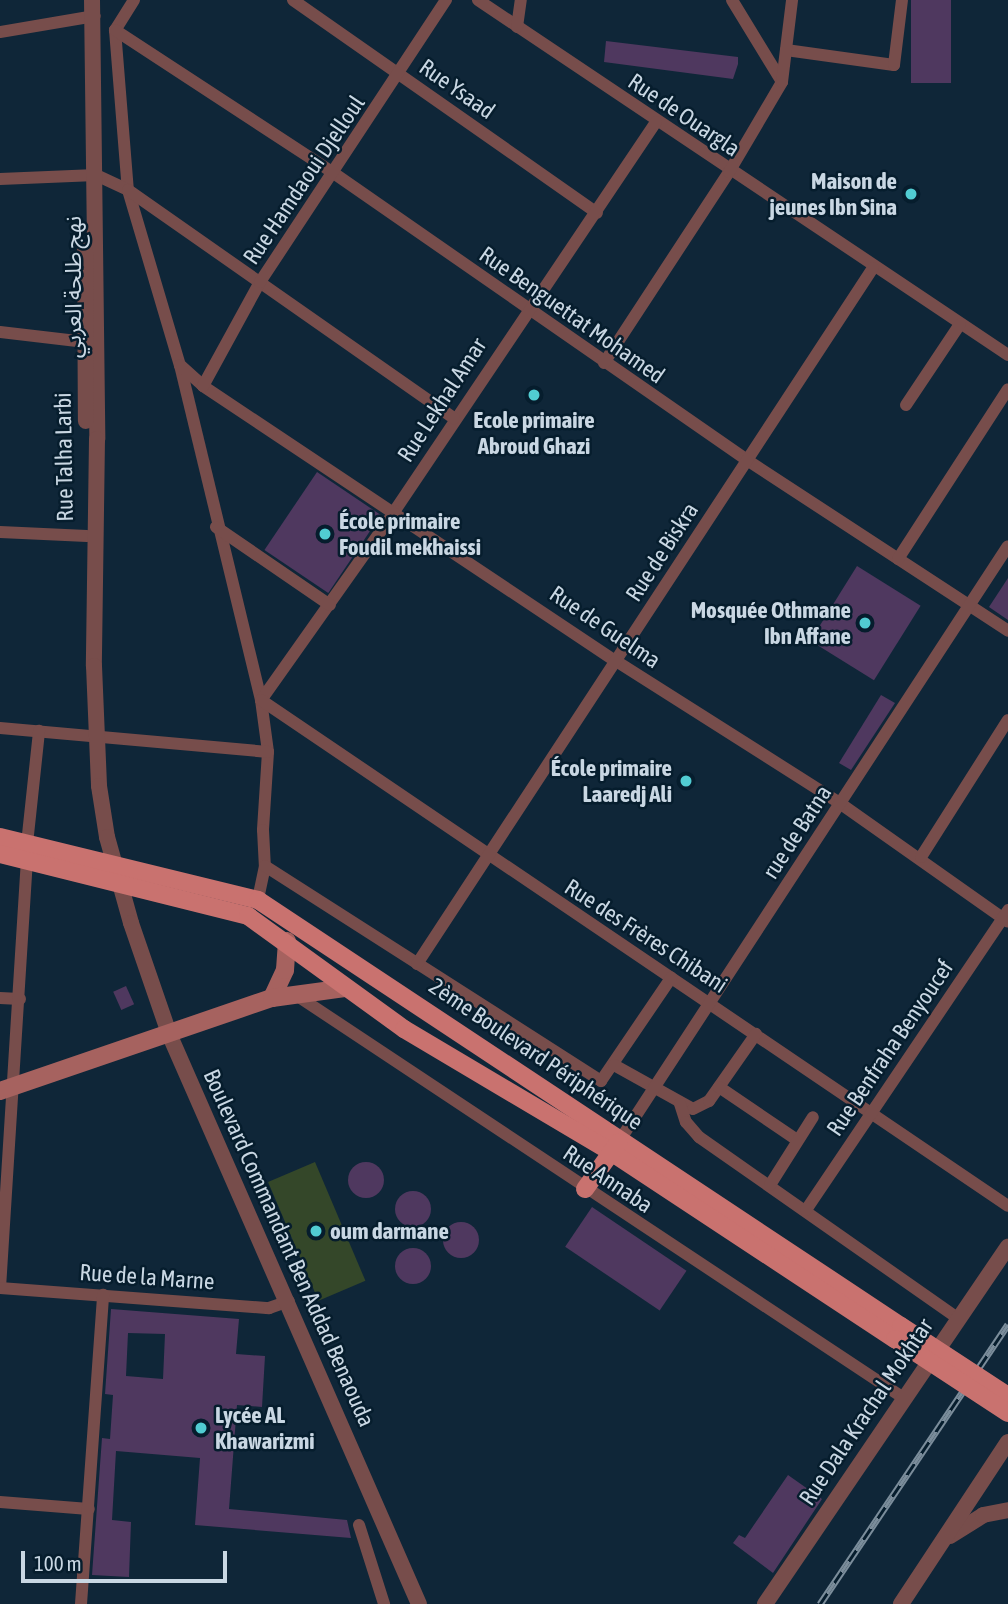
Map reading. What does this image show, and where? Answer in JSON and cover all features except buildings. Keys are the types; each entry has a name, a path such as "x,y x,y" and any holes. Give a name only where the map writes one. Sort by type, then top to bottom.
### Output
{"main road":[{"name":"2ème Boulevard Périphérique","path":"0,837 27,852 112,872 258,900 616,1146 898,1332 1008,1413"},
{"name":"2ème Boulevard Périphérique","path":"0,854 27,852"},
{"name":"2ème Boulevard Périphérique","path":"112,872 248,916 404,1029 616,1146"},
{"path":"272,998 285,970 287,942"},
{"path":"8,1088 170,1036 272,998 293,993 346,988"},
{"path":"585,1189 616,1146"},
{"name":"2ème Boulevard Périphérique","path":"898,1332 1008,1396"}],"street":[{"name":"Rue Talha Larbi","path":"84,0 92,11 85,342 91,736"},
{"path":"134,0 115,30 128,190 180,365 216,527 261,700 268,752 262,830 265,866 258,900"},
{"name":"Rue Ysaad","path":"293,0 597,213"},
{"name":"Rue Hamdaoui Djelloul","path":"203,386 260,282 335,174 446,0"},
{"name":"Rue de Ouargla","path":"478,0 729,172 1008,355"},
{"path":"517,27 521,0"},
{"path":"732,0 782,82"},
{"path":"604,363 729,172 782,82 792,0"},
{"path":"786,50 894,65 902,0"},
{"path":"0,32 92,11"},
{"name":"Rue Benguettat Mohamed","path":"115,30 335,174 527,311 747,460 1008,631"},
{"name":"Rue Lekhal Amar","path":"261,700 395,511 454,418 597,213 656,122"},
{"path":"0,179 90,176 128,190 454,418"},
{"name":"نهج طلحة العربي","path":"90,176 91,736 112,872"},
{"name":"Rue de Biskra","path":"418,964 873,268"},
{"path":"906,405 960,324"},
{"path":"0,332 85,342"},
{"name":"Rue de Guelma","path":"180,365 203,386 395,511 616,662 841,804 1006,917"},
{"path":"898,559 1008,390"},
{"path":"216,527 330,605"},
{"path":"0,532 88,537"},
{"name":"rue de Batna","path":"616,1146 1008,547"},
{"name":"Rue des Frères Chibani","path":"261,700 873,1112 1008,1206"},
{"path":"920,857 1008,720"},
{"path":"0,728 268,752"},
{"path":"0,1288 8,1088 20,999 27,852 39,731"},
{"path":"0,862 27,852"},
{"path":"265,866 601,1081 671,978"},
{"name":"Boulevard Commandant Ben Addad Benaouda","path":"112,872 170,1036 289,1301 419,1604"},
{"name":"Rue Benfraha Benyoucef","path":"806,1210 1006,917"},
{"name":"Rue Annaba","path":"293,993 902,1397"},
{"path":"0,998 20,999"},
{"path":"614,1065 680,1104 702,1107 755,1034"},
{"path":"719,1087 797,1140"},
{"path":"680,1104 686,1122 699,1137 956,1317"},
{"path":"770,1185 813,1117"},
{"name":"Rue Dala Krachal Mokhtar","path":"765,1604 956,1317 1008,1247"},
{"name":"Rue de la Marne","path":"0,1288 269,1308 289,1301"},
{"path":"81,1604 103,1295"},
{"path":"901,1604 1008,1442"},
{"path":"0,1502 89,1509"},
{"path":"944,1539 983,1515 1008,1510"},
{"path":"359,1525 384,1604"}],"green space":[{"name":"oum darmane","path":"315,1162 365,1281 318,1301 268,1182"}],"railway":[{"path":"820,1604 1008,1324"}],"place":[{"name":"Maison de jeunes Ibn Sina","path":"911,194"},
{"name":"Ecole primaire Abroud Ghazi","path":"534,395"},
{"name":"École primaire Foudil mekhaissi","path":"325,534"},
{"name":"Mosquée Othmane Ibn Affane","path":"865,623"},
{"name":"École primaire Laaredj Ali","path":"686,781"},
{"name":"oum darmane","path":"316,1231"},
{"name":"Lycée AL Khawarizmi","path":"201,1428"}]}
